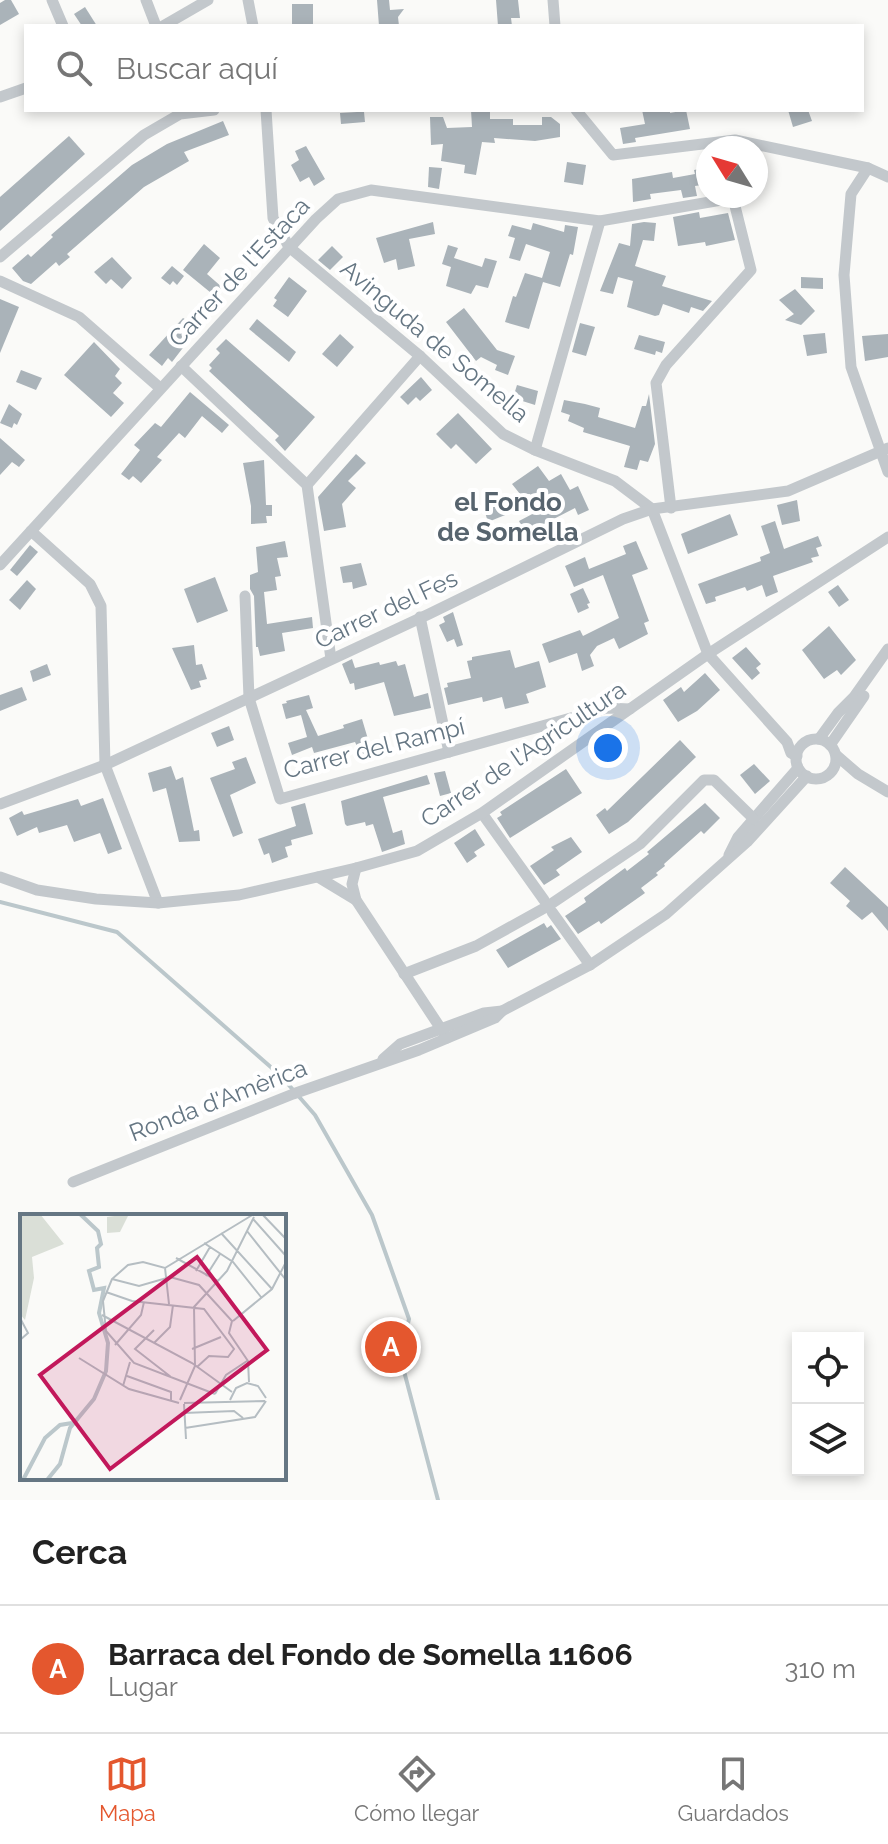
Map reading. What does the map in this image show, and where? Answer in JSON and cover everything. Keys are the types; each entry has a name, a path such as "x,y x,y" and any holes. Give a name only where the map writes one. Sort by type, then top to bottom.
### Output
{"street":[{"path":"52,0 62,24"},
{"path":"146,0 155,24"},
{"path":"166,24 208,0"},
{"path":"248,0 253,24"},
{"path":"553,0 555,24"},
{"path":"0,97 24,89"},
{"path":"0,257 144,135 180,114 197,112"},
{"name":"Avinguda de Somella","path":"266,112 273,218 289,247 420,356 503,434 615,481 652,509"},
{"path":"578,112 613,155 735,140 868,168 888,177"},
{"path":"868,168 851,194 844,275 851,367 884,450 888,472"},
{"name":"Carrer de l'Estaca","path":"0,565 289,247 338,199 371,190 600,221 696,204"},
{"path":"671,508 656,383 666,365 751,270 736,208"},
{"path":"535,450 600,221"},
{"path":"0,281 79,317 160,388"},
{"path":"307,485 420,356"},
{"path":"181,366 307,485 331,659"},
{"name":"Carrer del Fes","path":"0,804 105,765 623,519 652,509 788,491 884,450"},
{"path":"652,509 708,654 817,779 824,778 834,769"},
{"path":"31,531 90,584 101,606 105,765 158,903"},
{"name":"Carrer de l'Agricultura","path":"0,877 37,890 96,899 158,903 239,895 417,851 482,813 708,654 888,537"},
{"name":"Carrer del Rampí","path":"245,596 249,698 280,799 607,708 630,709"},
{"path":"420,617 449,752"},
{"path":"834,769 828,746 860,689 888,649"},
{"path":"828,746 888,662"},
{"name":"Ronda d'Amèrica","path":"73,1182 379,1062 400,1044 445,1034 484,1013 502,1011 590,965 666,914 747,842 801,761 810,740 828,746"},
{"path":"828,746 858,774 888,792"},
{"name":"Ronda d'Amèrica","path":"729,856 738,837 801,761"},
{"path":"834,769 858,774"},
{"path":"404,974 476,946 548,906 640,844 704,780 714,780 754,819"},
{"path":"484,816 544,900"},
{"path":"356,868 352,884 356,900 445,1034"},
{"path":"318,877 356,900"},
{"path":"552,912 590,965"}],"building":[{"path":"11,0 19,14 0,25 0,3"},
{"path":"377,0 389,0 390,10 404,9 398,17 399,24 379,24"},
{"path":"496,0 518,0 520,18 511,18 512,24 498,24"},
{"path":"292,4 313,4 313,24 292,24"},
{"path":"85,7 96,24 81,24 74,14"},
{"path":"364,112 365,122 341,124 340,113"},
{"path":"471,112 490,112 490,119 513,119 513,125 542,125 542,117 551,117 560,124 560,137 535,141 494,138 495,143 482,142 476,175 464,173 465,165 441,161 443,144 431,145 430,117 443,117 447,128 472,127"},
{"path":"642,112 686,112 690,129 635,138 636,142 623,144 620,128 645,124"},
{"path":"789,112 809,112 812,121 793,127"},
{"path":"223,121 229,135 184,152 189,161 144,187 67,254 70,257 59,266 56,262 31,284 23,281 12,268 28,254 31,257 53,237 51,235 132,165 167,144"},
{"path":"69,136 85,154 0,231 0,197"},
{"path":"306,146 325,179 314,186 309,177 300,182 291,165 299,160 295,151"},
{"path":"567,162 586,165 583,185 564,182"},
{"path":"429,167 442,168 439,189 428,187"},
{"path":"696,170 696,196 683,198 681,190 650,194 651,199 633,202 632,179 672,172 673,178 695,174"},
{"path":"699,212 700,218 728,213 735,240 706,246 705,242 678,246 673,217"},
{"path":"433,222 435,234 409,239 415,266 398,270 396,259 384,263 376,238"},
{"path":"533,223 564,232 565,225 578,227 573,255 570,254 560,287 543,282 529,329 505,322 513,296 516,297 525,273 542,278 550,252 526,244 520,261 509,258 515,238 508,236 512,225 531,230"},
{"path":"656,223 654,241 643,240 635,266 666,276 662,286 712,301 703,311 691,307 689,313 663,304 659,315 655,316 627,307 633,281 618,277 613,294 600,291 619,243 630,246 632,224"},
{"path":"204,244 220,258 207,274 223,288 216,297 183,270"},
{"path":"448,245 458,248 454,258 482,267 485,258 497,261 488,288 476,285 471,294 446,286 451,267 442,264"},
{"path":"332,246 343,257 330,270 318,260"},
{"path":"112,257 132,278 122,289 111,279 106,284 94,272"},
{"path":"172,266 184,276 177,285 173,281 170,285 161,278"},
{"path":"289,277 307,291 288,317 273,306 277,300 274,298"},
{"path":"801,277 823,278 823,289 801,288"},
{"path":"795,289 815,311 801,325 785,320 794,314 779,300"},
{"path":"0,299 19,307 0,353"},
{"path":"464,308 497,350 515,356 508,375 495,370 497,365 481,357 476,361 446,322"},
{"path":"183,318 199,327 172,362 168,358 162,366 149,355"},
{"path":"257,319 296,352 289,362 249,329"},
{"path":"580,323 595,327 586,356 572,352"},
{"path":"825,333 827,353 807,356 803,335"},
{"path":"340,334 354,347 337,367 322,354"},
{"path":"888,334 888,357 865,361 862,336"},
{"path":"639,335 665,342 662,353 656,351 655,355 634,349"},
{"path":"226,339 315,417 285,451 275,440 279,436 209,371 212,368 209,365 220,353 216,349"},
{"path":"94,342 120,369 115,376 122,383 113,393 124,403 111,417 64,375"},
{"path":"21,370 42,378 36,390 16,382"},
{"path":"421,377 432,390 420,401 416,397 408,405 400,397"},
{"path":"517,385 538,391 535,405 513,398"},
{"path":"190,392 229,425 222,433 202,416 185,438 179,433 157,457 162,460 141,483 133,476 129,480 121,474 140,450 134,445 155,423 161,427"},
{"path":"649,394 655,444 648,462 640,460 637,470 624,467 630,446 583,432 584,428 568,421 570,415 561,412 564,400 585,404 600,408 598,417 635,428"},
{"path":"9,404 22,414 12,428 0,423"},
{"path":"458,413 492,449 476,464 456,444 451,449 436,434"},
{"path":"0,438 25,460 19,467 12,462 0,475"},
{"path":"356,454 366,463 348,481 356,488 342,504 346,527 324,531 318,497"},
{"path":"264,460 266,505 272,505 272,516 266,516 267,523 251,524 243,463"},
{"path":"538,466 549,481 561,474 570,490 578,486 589,510 578,515 575,508 540,526 542,529 527,537 519,521 540,510 530,494 520,494 512,484"},
{"path":"503,497 510,513 488,522 483,506"},
{"path":"797,500 800,521 782,525 777,505"},
{"path":"730,514 738,535 688,554 681,534"},
{"path":"775,521 784,549 818,536 822,546 816,548 819,556 811,558 813,562 773,576 778,592 766,597 762,585 747,591 745,587 715,597 716,601 706,604 698,584 761,561 760,557 770,553 761,526"},
{"path":"285,541 288,557 277,558 281,576 275,577 277,590 264,592 267,624 312,617 313,628 282,633 285,651 260,656 256,647 254,596 250,589 250,575 258,572 256,547"},
{"path":"636,541 648,569 632,575 649,621 644,623 648,634 619,649 614,638 597,646 590,655 594,666 582,671 577,653 549,663 542,644 580,630 583,636 619,618 603,575 574,587 565,566 585,557 589,569 626,554 623,546"},
{"path":"30,545 38,552 17,576 10,570"},
{"path":"361,563 367,585 353,589 352,582 343,583 340,567"},
{"path":"215,577 228,611 197,623 184,589"},
{"path":"27,580 36,589 20,610 9,600"},
{"path":"838,585 849,600 839,607 828,592"},
{"path":"583,588 589,608 578,613 570,594"},
{"path":"453,612 463,645 457,647 454,639 447,642 439,625 445,622 443,617"},
{"path":"829,626 856,660 841,675 837,670 824,679 802,650"},
{"path":"194,645 196,665 202,664 207,679 199,681 201,687 191,690 172,648"},
{"path":"746,647 761,664 756,668 760,673 752,680 732,658"},
{"path":"510,650 515,668 539,661 546,687 526,694 529,703 505,709 502,697 483,702 482,697 448,705 444,688 448,687 447,683 471,678 467,661 472,657"},
{"path":"352,659 355,668 379,662 380,665 396,661 398,666 405,664 414,697 428,693 431,708 394,716 384,682 355,690 354,683 350,684 342,664"},
{"path":"47,664 51,675 33,682 30,671"},
{"path":"705,673 720,690 697,711 678,722 663,700 681,687 684,692"},
{"path":"22,687 27,700 0,711 0,695"},
{"path":"309,695 313,708 306,710 318,736 362,719 373,756 363,759 355,742 314,753 312,747 292,755 288,743 307,737 301,715 286,719 282,704"},
{"path":"229,726 234,740 217,747 211,733"},
{"path":"680,740 696,757 628,822 609,834 596,815 605,808 607,811"},
{"path":"246,757 256,783 230,795 243,833 233,837 210,778 235,769 232,762"},
{"path":"754,764 770,781 755,794 740,775"},
{"path":"171,766 176,780 183,777 194,831 199,830 200,841 179,842 166,788 153,792 148,773"},
{"path":"566,769 582,793 510,838 497,818 502,815 500,812"},
{"path":"445,771 451,793 440,796 434,773"},
{"path":"427,775 430,784 383,797 393,833 402,830 405,844 382,852 373,824 345,824 341,801"},
{"path":"103,798 122,849 108,854 100,833 74,842 67,825 39,833 37,827 17,836 9,818 22,811 24,815 78,799 81,806"},
{"path":"305,803 313,834 291,840 292,845 285,847 288,857 272,863 269,853 264,855 258,839 296,826 291,807"},
{"path":"705,803 720,818 664,864 656,873 658,875 641,888 645,893 601,924 599,921 578,934 565,916 586,902 584,898 649,854 647,852"},
{"path":"475,829 485,845 474,852 477,856 467,863 454,843"},
{"path":"571,837 582,852 556,870 560,875 544,885 530,866 554,850 551,847"},
{"path":"845,867 888,907 888,931 872,912 862,920 846,906 850,901 830,883"},
{"path":"544,923 547,928 551,925 561,939 508,968 496,950"}],"waterway":[{"path":"0,902 117,932 281,1076 315,1115 372,1215 409,1319 400,1356 438,1500"}],"place":[{"name":"Barraca del Fondo de Somella 11606","path":"391,1347"}],"district":[{"name":"el Fondo de Somella","path":"508,517"}]}
